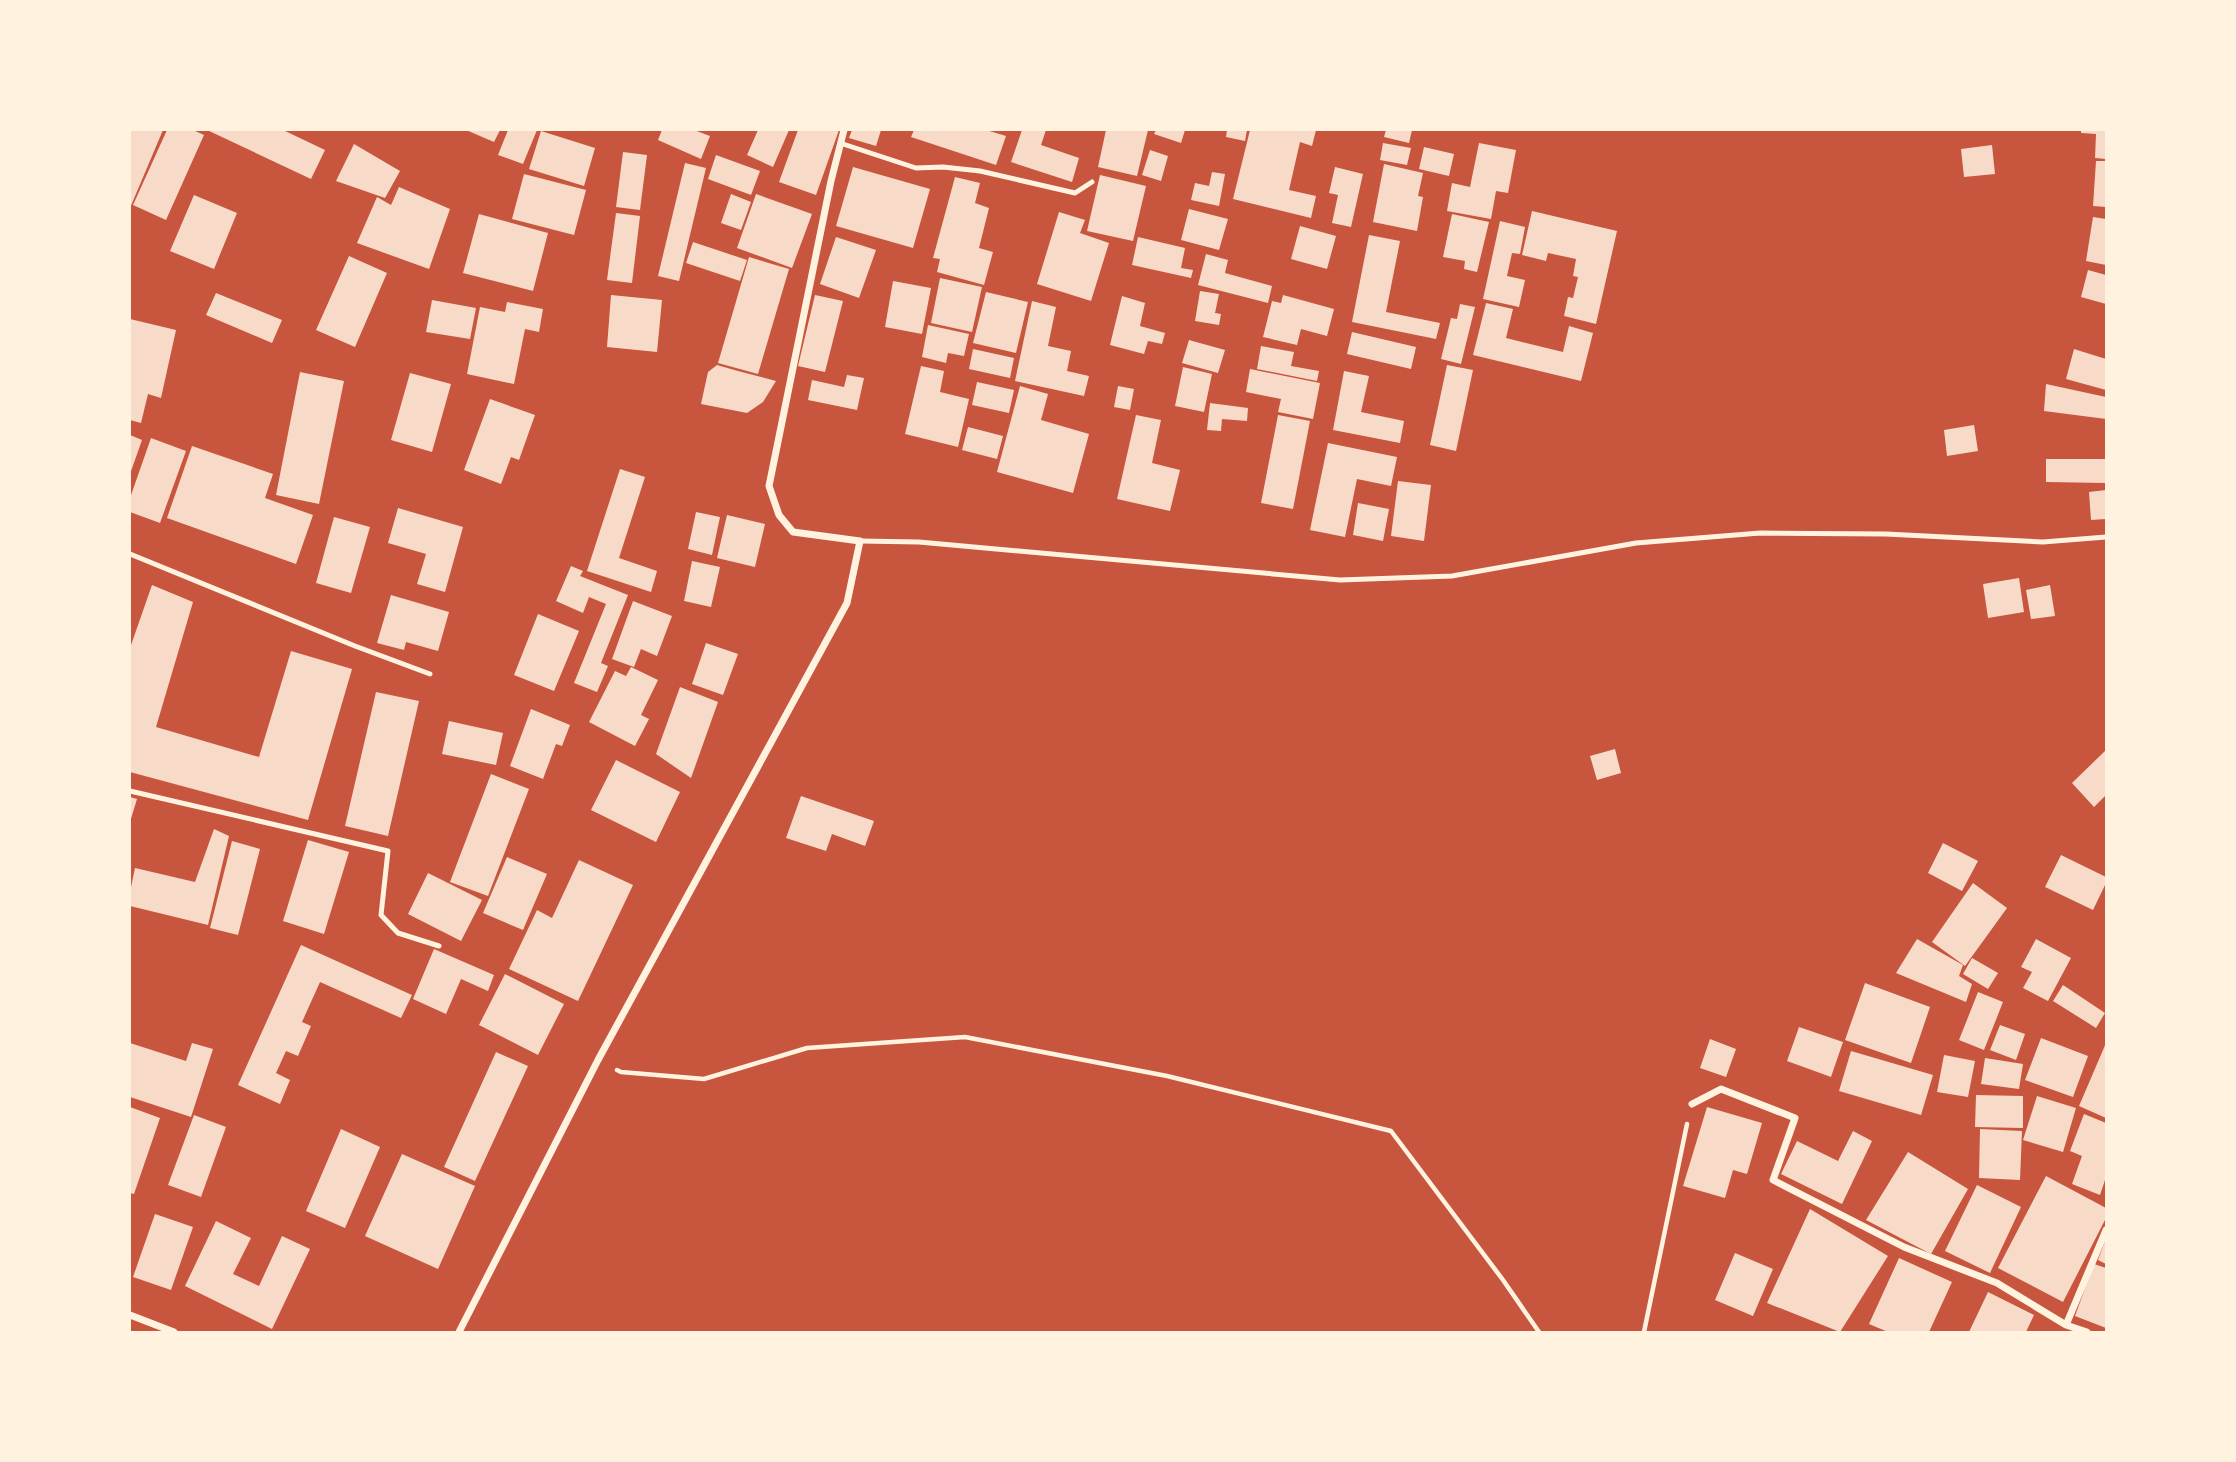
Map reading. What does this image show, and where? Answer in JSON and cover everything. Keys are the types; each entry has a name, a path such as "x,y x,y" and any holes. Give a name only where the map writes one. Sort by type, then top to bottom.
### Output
{"street":[{"path":"459,1332 598,1060 847,603 860,541 793,532 779,515 769,486 831,181 845,130"},
{"path":"1692,1104 1721,1089 1795,1118 1773,1180 1903,1247 1997,1283 2066,1325 2087,1332"},
{"path":"2066,1325 2106,1230"},
{"path":"130,1315 174,1332"}],"lane":[{"path":"841,143 916,168 943,167 980,171 1074,193 1092,182"},
{"path":"860,541 919,542 1340,580 1452,576 1636,543 1760,533 1886,534 2043,542 2106,537"},
{"path":"130,554 430,674"},
{"path":"130,791 388,851 381,915 398,933 439,946"}],"path":[{"path":"598,1060 621,1072 704,1079 807,1048 965,1037 1167,1076 1391,1131 1539,1332"},
{"path":"1644,1332 1692,1104"}],"building":[{"path":"130,130 163,130 130,208"},
{"path":"167,130 193,130 204,135 166,220 133,205"},
{"path":"207,130 283,130 325,150 311,179"},
{"path":"466,130 500,130 494,142"},
{"path":"508,130 537,130 523,164 498,155"},
{"path":"662,130 694,130 710,136 701,159 658,140"},
{"path":"758,130 789,130 773,167 747,155"},
{"path":"798,130 839,130 816,195 779,182"},
{"path":"852,130 881,130 876,146 849,138"},
{"path":"914,130 986,130 1006,136 996,165 911,137"},
{"path":"1022,130 1046,130 1041,145 1079,158 1072,182 1011,162"},
{"path":"1106,130 1148,130 1137,176 1098,167"},
{"path":"1156,130 1185,130 1181,143 1154,134"},
{"path":"1227,130 1247,130 1245,141 1226,137"},
{"path":"1250,130 1316,130 1312,146 1300,142 1289,190 1316,196 1311,218 1233,199"},
{"path":"1386,130 1412,130 1409,143 1384,137"},
{"path":"2081,130 2106,130 2106,159 2095,158 2096,134 2081,133"},
{"path":"541,131 595,148 584,186 529,169"},
{"path":"1383,143 1411,148 1407,165 1380,160"},
{"path":"1479,143 1516,150 1508,193 1496,191 1491,219 1447,211 1452,183 1470,187"},
{"path":"354,144 400,171 385,198 336,181"},
{"path":"1992,145 1995,174 1964,177 1961,149"},
{"path":"1424,147 1454,154 1449,176 1419,169"},
{"path":"1150,150 1168,156 1161,181 1142,175"},
{"path":"623,152 647,155 640,210 616,207"},
{"path":"716,155 760,171 751,195 708,179"},
{"path":"2096,161 2106,161 2106,207 2093,206"},
{"path":"685,163 706,168 679,281 658,276"},
{"path":"1384,164 1423,173 1418,196 1423,197 1417,231 1373,222"},
{"path":"853,167 930,189 913,248 836,226"},
{"path":"1335,167 1363,174 1351,227 1332,223 1338,195 1329,193"},
{"path":"1212,172 1225,174 1219,206 1191,200 1195,183 1209,186"},
{"path":"524,174 586,190 574,235 512,219"},
{"path":"1100,175 1146,186 1133,241 1087,231"},
{"path":"955,177 980,183 975,203 989,208 979,248 993,252 984,285 937,272 940,259 933,258"},
{"path":"399,187 450,209 429,269 357,243 377,197 391,205"},
{"path":"731,194 751,202 741,230 721,223"},
{"path":"756,194 812,214 792,268 737,248"},
{"path":"194,195 237,213 214,269 170,251"},
{"path":"1189,209 1228,219 1219,250 1181,240"},
{"path":"1532,211 1617,231 1596,324 1564,316 1568,297 1573,298 1578,277 1573,276 1576,259 1548,253 1546,261 1522,255"},
{"path":"1059,212 1085,220 1080,233 1109,243 1091,301 1037,284"},
{"path":"616,213 640,216 632,283 607,280"},
{"path":"479,214 548,233 533,291 463,273"},
{"path":"1452,214 1489,222 1477,272 1464,269 1465,261 1443,257"},
{"path":"2093,217 2106,219 2106,265 2086,261"},
{"path":"1500,221 1525,227 1520,254 1512,253 1507,276 1525,280 1519,307 1483,299"},
{"path":"1300,226 1336,236 1327,269 1291,259"},
{"path":"1369,235 1400,241 1386,312 1440,323 1436,339 1352,322"},
{"path":"836,237 876,250 859,298 820,284"},
{"path":"1138,237 1185,248 1181,268 1193,270 1191,278 1132,265"},
{"path":"693,242 747,260 740,281 686,263"},
{"path":"1206,254 1228,260 1225,273 1272,286 1268,303 1198,285"},
{"path":"349,256 387,273 355,347 316,330"},
{"path":"749,257 789,269 758,374 718,363"},
{"path":"2088,270 2106,275 2106,304 2081,297"},
{"path":"940,278 982,287 972,332 931,323"},
{"path":"893,281 931,288 922,334 885,327"},
{"path":"1200,291 1219,294 1215,313 1221,314 1219,325 1195,321"},
{"path":"986,292 1028,302 1016,353 973,343"},
{"path":"216,293 282,320 272,343 206,315"},
{"path":"611,295 662,300 657,352 607,347"},
{"path":"815,295 843,301 825,372 798,366"},
{"path":"1283,295 1334,309 1327,336 1301,329 1297,345 1263,337 1272,301 1281,303"},
{"path":"1122,296 1145,303 1140,326 1165,333 1162,344 1148,341 1144,354 1110,345"},
{"path":"432,300 476,308 470,339 426,332"},
{"path":"1032,301 1056,307 1048,346 1071,351 1067,371 1089,376 1084,396 1015,381"},
{"path":"507,302 543,309 539,332 525,329 514,384 467,374 480,307 505,312"},
{"path":"1486,303 1513,309 1506,338 1563,352 1569,326 1593,333 1581,381 1473,355"},
{"path":"1460,304 1475,307 1461,364 1441,359 1451,318 1457,319"},
{"path":"130,319 176,330 161,398 148,394 141,423 130,420"},
{"path":"928,325 969,334 964,356 948,353 946,363 922,357"},
{"path":"1352,332 1416,347 1411,369 1347,354"},
{"path":"1189,340 1225,350 1218,373 1182,363"},
{"path":"1261,346 1294,352 1291,366 1319,371 1317,381 1257,369"},
{"path":"973,349 1014,358 1010,378 969,369"},
{"path":"2074,349 2106,359 2106,390 2066,379"},
{"path":"717,365 776,381 763,402 747,413 701,404 708,372"},
{"path":"1447,365 1473,370 1456,451 1430,445"},
{"path":"921,366 944,371 940,392 969,399 958,447 905,434"},
{"path":"1183,367 1212,374 1204,412 1175,406"},
{"path":"1250,369 1320,383 1313,419 1278,412 1281,399 1246,392"},
{"path":"1344,371 1369,376 1361,412 1404,421 1400,443 1333,430"},
{"path":"300,372 344,381 319,504 276,495"},
{"path":"410,373 451,384 432,452 391,440"},
{"path":"847,375 864,378 857,410 808,400 812,380 844,387"},
{"path":"977,382 1014,390 1009,413 972,405"},
{"path":"2046,384 2106,397 2106,419 2044,411"},
{"path":"1020,386 1048,394 1041,420 1089,434 1073,493 997,472"},
{"path":"1118,386 1134,389 1130,410 1114,407"},
{"path":"490,399 535,415 519,460 511,457 501,484 464,470"},
{"path":"1210,403 1248,408 1247,421 1222,419 1221,431 1207,430"},
{"path":"1136,415 1161,420 1152,463 1180,470 1170,511 1117,499"},
{"path":"1278,415 1310,421 1293,509 1261,503"},
{"path":"1974,425 1978,451 1947,456 1944,430"},
{"path":"968,427 1003,436 997,459 962,450"},
{"path":"130,435 142,440 130,474"},
{"path":"151,438 186,451 160,523 130,512 130,498"},
{"path":"1328,443 1397,457 1391,486 1357,479 1345,537 1310,530"},
{"path":"192,446 273,474 265,498 313,515 296,564 167,518"},
{"path":"2046,459 2106,459 2106,483 2046,482"},
{"path":"620,469 645,477 619,558 657,571 651,592 587,571"},
{"path":"1398,481 1431,485 1424,541 1391,536"},
{"path":"2106,490 2106,519 2091,520 2089,492"},
{"path":"1358,503 1389,509 1383,541 1353,535"},
{"path":"398,508 463,527 445,592 417,584 426,554 388,543"},
{"path":"696,512 720,517 712,555 688,549"},
{"path":"727,515 765,524 755,567 717,558"},
{"path":"334,517 370,527 351,593 316,583"},
{"path":"692,561 720,567 711,607 684,601"},
{"path":"571,566 583,571 580,576 628,595 601,663 608,666 597,692 574,683 606,604 589,597 583,613 556,601"},
{"path":"2019,578 2024,612 1988,618 1983,584"},
{"path":"152,585 193,602 156,727 259,757 291,651 352,669 308,820 130,772 130,648"},
{"path":"2050,585 2055,616 2031,619 2026,590"},
{"path":"391,595 449,612 438,651 406,642 404,650 377,643"},
{"path":"633,601 672,616 657,656 641,649 634,667 612,659"},
{"path":"538,614 579,631 554,691 514,675"},
{"path":"706,643 738,654 723,695 692,684"},
{"path":"631,667 658,680 641,715 649,719 635,746 589,722 615,671 626,676"},
{"path":"680,687 718,702 691,778 656,754"},
{"path":"376,692 419,701 388,836 345,826"},
{"path":"531,709 570,725 562,746 556,744 543,779 510,766"},
{"path":"449,721 503,733 496,765 442,754"},
{"path":"1615,749 1621,773 1597,780 1590,756"},
{"path":"2106,750 2106,795 2094,807 2072,783"},
{"path":"616,760 680,792 656,842 591,810"},
{"path":"491,774 529,789 488,896 450,882"},
{"path":"801,796 874,821 865,846 832,834 826,851 786,838"},
{"path":"130,797 137,799 130,822"},
{"path":"214,829 229,836 208,925 130,906 135,868 195,882"},
{"path":"308,840 349,852 324,934 283,921"},
{"path":"232,841 260,849 238,935 210,928"},
{"path":"1943,843 1978,861 1962,891 1928,873"},
{"path":"2061,855 2106,877 2106,883 2093,910 2045,887"},
{"path":"507,857 547,874 523,930 483,913"},
{"path":"579,860 633,885 578,1001 509,969 537,910 552,918"},
{"path":"428,873 482,900 461,941 408,914"},
{"path":"1973,883 2007,908 1965,966 1932,942"},
{"path":"1917,939 1963,965 1959,976 1972,984 1966,1002 1896,973"},
{"path":"2036,939 2071,958 2048,1001 2023,988 2032,972 2021,967"},
{"path":"301,945 412,995 401,1018 320,982 302,1022 311,1026 298,1056 286,1051 276,1073 290,1080 280,1104 238,1085"},
{"path":"434,949 494,975 488,991 461,979 446,1014 413,999"},
{"path":"1972,958 1998,973 1988,989 1963,974"},
{"path":"505,974 564,1004 538,1055 479,1025"},
{"path":"1865,983 1930,1007 1911,1063 1845,1040"},
{"path":"2063,985 2105,1013 2096,1028 2053,1001"},
{"path":"1978,992 2003,1002 1984,1050 1959,1040"},
{"path":"2000,1025 2025,1034 2016,1060 1990,1050"},
{"path":"1799,1027 1843,1042 1831,1077 1787,1061"},
{"path":"2041,1038 2088,1056 2073,1097 2025,1080"},
{"path":"1710,1039 1736,1049 1726,1077 1700,1068"},
{"path":"130,1043 186,1061 192,1043 213,1049 191,1117 130,1097"},
{"path":"2106,1043 2106,1118 2079,1106"},
{"path":"1851,1051 1933,1075 1921,1115 1839,1091"},
{"path":"496,1052 528,1066 475,1181 444,1167"},
{"path":"1944,1055 1975,1061 1968,1097 1937,1092"},
{"path":"1985,1058 2023,1064 2019,1089 1981,1084"},
{"path":"1976,1095 2023,1096 2023,1128 1975,1127"},
{"path":"2037,1096 2076,1108 2063,1152 2023,1140"},
{"path":"130,1107 160,1118 134,1194 130,1193"},
{"path":"1707,1107 1762,1123 1747,1174 1733,1170 1725,1198 1683,1186"},
{"path":"2084,1114 2106,1123 2106,1177 2100,1195 2072,1184 2082,1156 2070,1151"},
{"path":"194,1115 226,1127 201,1197 168,1185"},
{"path":"341,1129 380,1147 345,1228 306,1211"},
{"path":"1980,1129 2022,1131 2020,1180 1979,1178"},
{"path":"1853,1131 1872,1141 1842,1204 1781,1174 1797,1141 1838,1161"},
{"path":"1908,1152 1968,1189 1931,1254 1866,1220"},
{"path":"402,1154 475,1186 438,1269 365,1236"},
{"path":"2046,1176 2106,1208 2106,1218 2063,1302 1998,1268"},
{"path":"1977,1185 2021,1207 1990,1273 1945,1251"},
{"path":"1810,1209 1888,1256 1840,1332 1767,1303"},
{"path":"155,1214 193,1227 171,1290 133,1277"},
{"path":"216,1221 251,1238 233,1274 259,1286 282,1236 310,1249 272,1329 185,1286"},
{"path":"2106,1238 2106,1264 2098,1260"},
{"path":"1735,1253 1773,1269 1753,1316 1715,1300"},
{"path":"1899,1258 1952,1282 1929,1332 1888,1332 1869,1324"},
{"path":"2094,1264 2106,1268 2106,1328 2075,1316"},
{"path":"1988,1292 2034,1315 2026,1332 1969,1332"}]}
